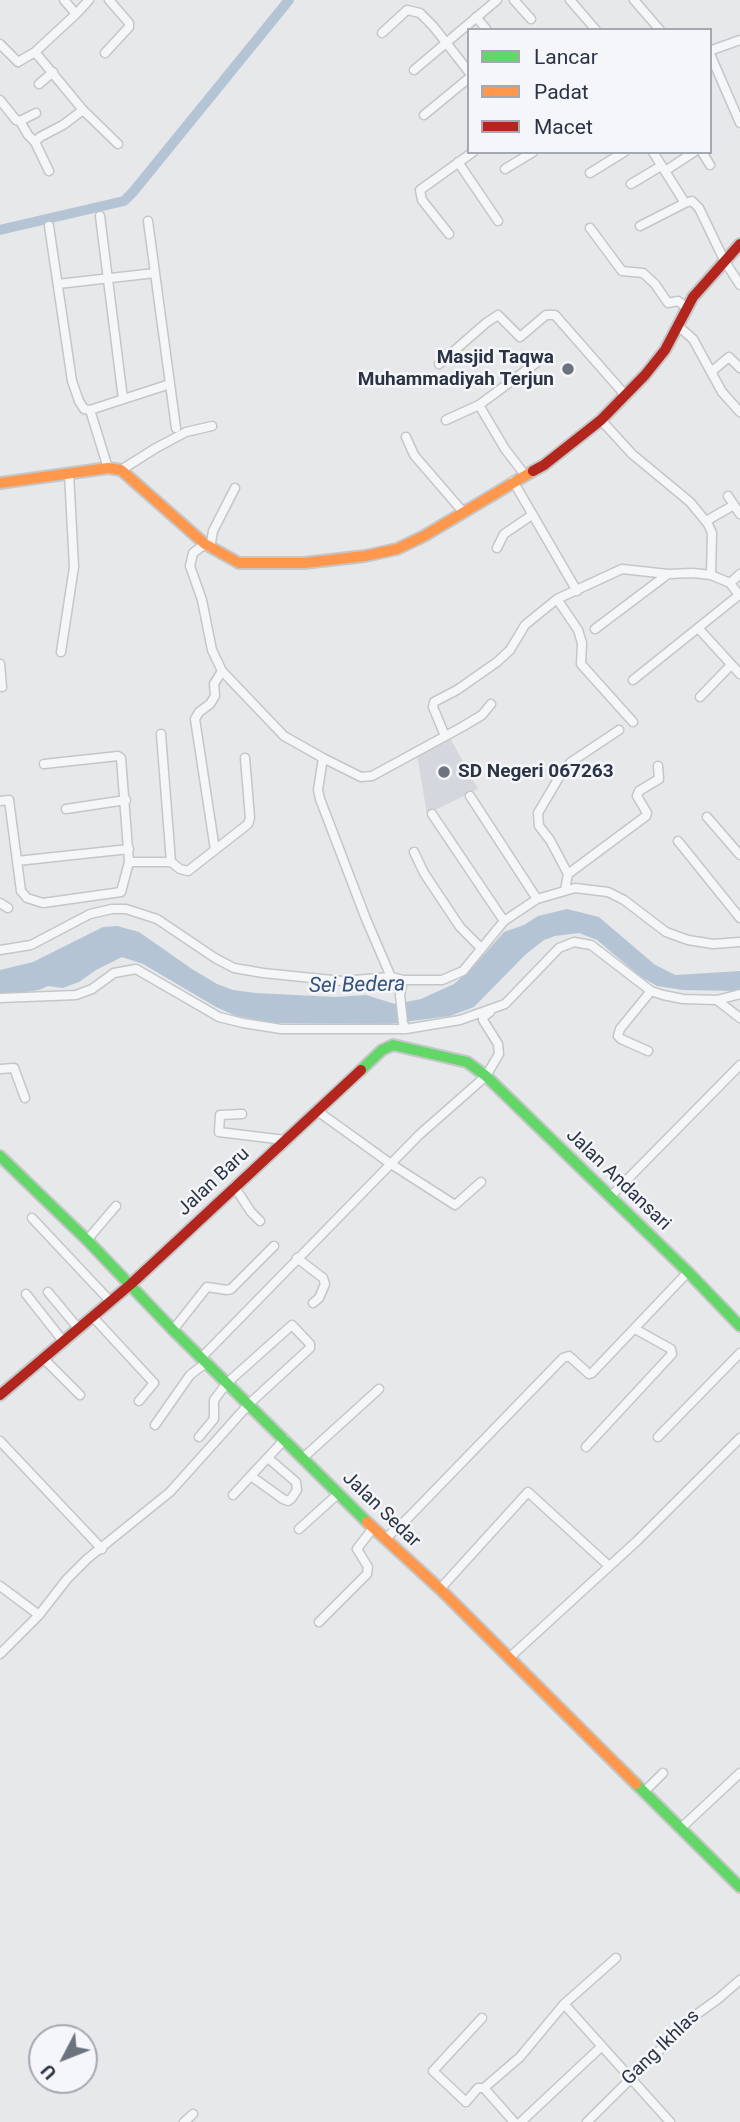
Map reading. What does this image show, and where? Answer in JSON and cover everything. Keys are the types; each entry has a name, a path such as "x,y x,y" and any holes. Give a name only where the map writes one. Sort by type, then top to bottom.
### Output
{"street":[{"path":"64,0 76,14"},
{"path":"0,44 18,62 35,52 89,0"},
{"path":"104,52 129,27 129,23 109,0"},
{"path":"414,70 497,0"},
{"path":"514,0 531,19"},
{"path":"570,0 591,28"},
{"path":"634,0 658,28"},
{"path":"382,33 409,10 420,13 467,69"},
{"path":"477,18 485,28"},
{"path":"712,50 740,40"},
{"path":"35,52 83,110 118,144"},
{"path":"712,59 740,123"},
{"path":"39,84 52,72"},
{"path":"424,115 467,80"},
{"path":"0,100 36,142 49,171"},
{"path":"36,142 83,110"},
{"path":"20,121 36,113"},
{"path":"449,234 419,193 421,187 470,154"},
{"path":"506,169 530,154"},
{"path":"590,173 621,154"},
{"path":"654,154 685,203"},
{"path":"631,184 690,154"},
{"path":"703,154 710,165"},
{"path":"458,162 498,221"},
{"path":"640,226 692,201 699,208 724,260 740,285"},
{"path":"100,216 123,399"},
{"path":"148,221 176,428"},
{"path":"49,226 72,381 84,409 89,410 170,384"},
{"path":"590,228 622,271 643,273 668,303 678,302 686,307"},
{"path":"0,483 108,468 121,470 208,546 239,563 304,563 365,556 397,549 464,513 562,453 601,420 626,396 665,349 686,307 740,244"},
{"path":"58,285 155,273"},
{"path":"439,364 498,315 520,337 546,316 555,315 626,396"},
{"path":"678,326 693,339 722,392 740,412"},
{"path":"711,372 729,357 740,368"},
{"path":"446,420 479,405 536,363"},
{"path":"479,405 505,449 525,475"},
{"path":"89,410 108,468"},
{"path":"601,420 632,454 691,502 706,521 712,533 711,575"},
{"path":"121,470 186,432 212,426"},
{"path":"406,438 414,455 464,513"},
{"path":"61,652 74,567 69,473"},
{"path":"513,481 577,591"},
{"path":"234,488 208,546 193,553 190,566 202,600 212,650 222,671 284,736 352,773 368,777 482,715 491,704"},
{"path":"729,496 740,514"},
{"path":"706,521 734,505"},
{"path":"497,548 504,534 532,514"},
{"path":"445,736 433,707 434,702 457,690 497,662 510,650 525,625 557,599 617,570 711,575 730,583 740,595 633,680"},
{"path":"595,628 668,574"},
{"path":"730,583 740,574"},
{"path":"557,599 578,631 582,643 581,664 633,722"},
{"path":"699,629 740,674"},
{"path":"0,664 2,687"},
{"path":"700,697 731,665"},
{"path":"215,850 195,719 215,696 214,684 222,671"},
{"path":"565,890 568,874 550,840 538,825 538,813 571,762 619,730"},
{"path":"160,734 171,862"},
{"path":"0,801 9,800 21,891 27,898 43,903 121,892 129,862 123,761 118,756 44,764"},
{"path":"129,862 171,862 188,871 249,822 245,758"},
{"path":"323,758 318,790 320,799 391,977"},
{"path":"568,874 642,822 647,813 637,796 639,791 659,779 658,766"},
{"path":"470,796 537,899"},
{"path":"66,809 126,800"},
{"path":"432,814 504,921"},
{"path":"707,817 740,855"},
{"path":"678,841 740,918"},
{"path":"18,861 129,849"},
{"path":"414,852 424,873 460,927 481,948"},
{"path":"0,950 31,945 90,914 126,909 157,919 233,968 342,981 391,977 442,980 455,976 472,963 504,921 537,899 565,890 593,889 608,892 624,900 666,932 688,940 713,944 740,942"},
{"path":"155,1425 190,1376 297,1258 419,1135 486,1076 497,1060 500,1049 484,1024 483,1017 508,1002 559,948 574,943 591,945 651,991 683,999 717,1000 740,993"},
{"path":"0,998 76,995 92,989 114,972 136,970 219,1017 281,1029 405,1026 460,1020 499,1007"},
{"path":"403,979 400,995 405,1026"},
{"path":"648,1051 618,1036 620,1029 651,991"},
{"path":"717,1000 740,1018"},
{"name":"Jalan Baru","path":"0,1395 131,1284 382,1050 393,1045 467,1062"},
{"name":"Jalan Andansari","path":"467,1062 486,1076 740,1326"},
{"path":"610,1197 740,1065"},
{"path":"0,1069 14,1068 25,1097"},
{"path":"316,1110 391,1164 455,1205 481,1182"},
{"path":"242,1114 220,1115 219,1132 285,1140"},
{"name":"Jalan Sedar","path":"0,1156 373,1528 440,1589 740,1887"},
{"path":"234,1186 260,1221"},
{"path":"87,1240 116,1206"},
{"path":"32,1218 110,1301"},
{"path":"173,1330 207,1287 231,1289 274,1246"},
{"path":"297,1258 323,1278 325,1284 313,1303"},
{"path":"385,1539 563,1358 569,1356 589,1374 688,1272"},
{"path":"48,1292 78,1328"},
{"path":"26,1294 62,1341"},
{"path":"92,1316 154,1383 139,1401"},
{"path":"0,1654 39,1615 67,1578 170,1492 249,1404 310,1348 310,1344 292,1325 227,1383 214,1400 214,1419 199,1437"},
{"path":"586,1447 672,1354 671,1349 635,1329"},
{"path":"658,1437 740,1353"},
{"path":"44,1358 80,1395"},
{"path":"304,1457 379,1389"},
{"path":"233,1495 285,1438"},
{"path":"509,1658 638,1540 740,1438"},
{"path":"0,1441 103,1549"},
{"path":"251,1476 283,1499 291,1499 297,1489 296,1482 268,1458"},
{"path":"440,1589 528,1492 541,1501 609,1566"},
{"path":"299,1529 339,1493"},
{"path":"319,1622 367,1574 368,1567 358,1549 373,1528"},
{"path":"0,1587 39,1615"},
{"path":"643,1792 663,1773"},
{"path":"680,1829 740,1773"},
{"path":"482,2018 433,2071 466,2102 478,2088 484,2088 520,2057 564,2004 616,1958"},
{"name":"Gang Ikhlas","path":"587,2122 701,2009 718,1999 740,1979"},
{"path":"564,2004 670,2122"},
{"path":"521,2122 602,2046"},
{"path":"484,2088 514,2122"},
{"path":"184,2122 193,2114"}],"shaded area":[{"name":"SD Negeri 067263","path":"449,736 478,789 427,814 417,755"}],"water":[{"path":"567,909 599,917 654,964 675,975 740,971 740,991 683,990 657,986 641,977 597,940 579,933 544,940 525,955 474,1007 450,1016 389,1024 276,1023 236,1016 143,964 122,957 79,982 63,988 48,986 0,996 0,970 33,962 103,927 117,926 139,932 192,969 233,990 335,997 366,995 395,1004 421,999 454,984 504,932 524,925 538,916"}],"waterway":[{"path":"0,230 124,201 289,0"}],"traffic: fast":[{"path":"361,1070 382,1050 393,1045 467,1062 486,1076 740,1326"},
{"path":"0,1156 367,1522"},
{"path":"636,1784 740,1887"}],"traffic: slow":[{"path":"0,483 108,468 121,470 205,544 239,563 304,563 365,556 397,549 424,536 533,471"},
{"path":"367,1522 440,1589 636,1784"}],"traffic: jam":[{"path":"533,471 601,420 645,375 665,350 693,297 740,244"},
{"path":"0,1395 131,1284 361,1070"}],"place":[{"name":"Masjid Taqwa Muhammadiyah Terjun","path":"568,369"},
{"name":"SD Negeri 067263","path":"444,772"}],"water label":[{"name":"Sei Bedera","path":"357,986"}]}
